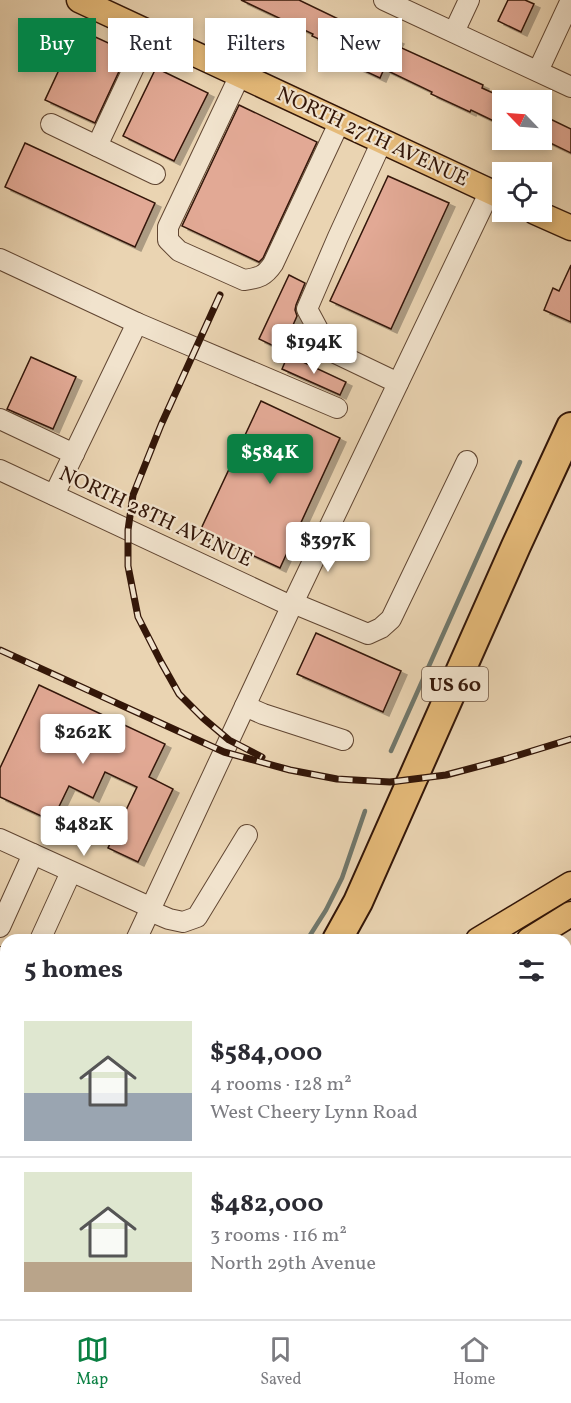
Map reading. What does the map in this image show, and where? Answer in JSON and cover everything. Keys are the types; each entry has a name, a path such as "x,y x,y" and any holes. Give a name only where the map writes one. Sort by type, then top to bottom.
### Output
{"highway":[{"name":"US 60","path":"340,934 358,902 511,556 571,427"}],"main road":[{"name":"NORTH 27TH AVENUE","path":"79,0 118,18"},
{"name":"NORTH 27TH AVENUE","path":"193,53 492,192"},
{"path":"552,220 571,228"},
{"path":"488,934 571,884"},
{"path":"539,934 571,914"}],"street":[{"path":"384,0 571,87"},
{"path":"454,32 469,0"},
{"path":"538,71 571,0"},
{"path":"97,146 132,72"},
{"path":"240,75 168,227 168,240 179,250 244,280 256,279 267,273 273,264 340,121"},
{"path":"51,124 155,174"},
{"path":"382,141 307,309 329,350 398,383"},
{"path":"139,934 292,604 398,383 492,202"},
{"path":"0,259 137,323 337,408"},
{"path":"54,495 137,323"},
{"path":"0,419 74,454"},
{"name":"NORTH 28TH AVENUE","path":"0,470 292,604 368,634 381,628 391,619 467,461"},
{"path":"245,706 343,740"},
{"path":"0,839 169,920 183,922 197,917 248,836"},
{"path":"0,927 33,854"},
{"path":"43,934 71,872"}],"building":[{"path":"241,0 299,0 336,18 318,18 318,39 306,31 306,18 279,18"},
{"path":"508,0 525,0 534,4 521,32 498,21"},
{"path":"96,37 108,43 108,72 119,72 95,123 45,100 58,72 96,72"},
{"path":"402,48 483,85 482,88 492,92 492,120 431,94 432,92 390,72 402,72"},
{"path":"154,72 164,72 208,93 174,161 123,136"},
{"path":"367,72 383,72 380,78"},
{"path":"239,105 317,142 263,258 259,262 182,226"},
{"path":"552,120 571,129 571,153 552,144"},
{"path":"25,143 155,203 135,247 5,187"},
{"path":"388,176 449,203 391,329 330,301"},
{"path":"571,265 571,322 544,310 553,288 559,291"},
{"path":"289,275 305,283 296,305 297,316 282,350 259,339"},
{"path":"288,355 346,382 340,395 282,369"},
{"path":"31,357 76,377 53,429 7,409"},
{"path":"261,401 340,438 280,568 200,531"},
{"path":"316,633 401,671 383,712 297,674"},
{"path":"39,685 165,744 149,777 173,789 138,862 108,848 137,787 105,772 93,798 69,786 52,821 0,797 0,768"}],"waterway":[{"path":"391,751 520,462"},
{"path":"311,934 342,878 365,811"}],"railway":[{"path":"220,295 161,425 133,495 128,530 128,566 138,617 179,694 229,740 262,757"},
{"path":"0,650 224,752 290,770 337,779 390,782 446,775 571,739"}]}
